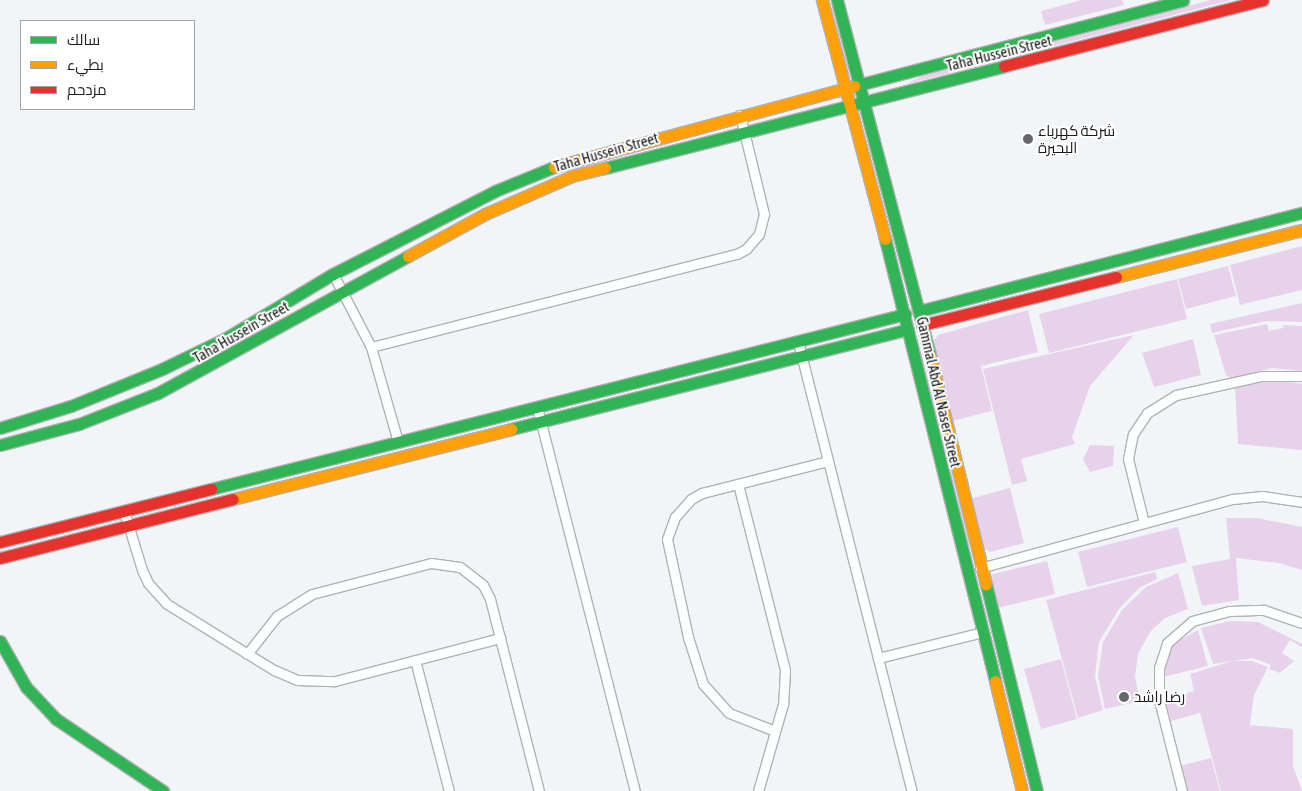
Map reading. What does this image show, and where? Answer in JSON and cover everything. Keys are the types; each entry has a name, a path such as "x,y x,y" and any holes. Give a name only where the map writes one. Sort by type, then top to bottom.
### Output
{"main road":[{"name":"Gammal Abd Al Naser Street","path":"822,0 905,314 1022,791"},
{"name":"Gammal Abd Al Naser Street","path":"838,0 922,326 980,568 1037,791"},
{"name":"Taha Hussein Street","path":"0,428 72,406 162,369 228,336 333,274 495,191 548,168 602,150 1183,0"},
{"name":"Taha Hussein Street","path":"0,445 79,424 158,393 212,366 343,290 485,214 537,190 609,165 865,102 1263,0"},
{"path":"837,52 850,48"},
{"path":"870,181 884,178"},
{"path":"918,311 1302,213"},
{"path":"922,326 1302,230"},
{"path":"0,542 905,314"},
{"path":"0,558 908,329"},
{"path":"938,454 952,450"},
{"path":"943,475 957,471"},
{"path":"0,641 26,687 56,719 163,791"}],"street":[{"path":"372,347 737,254 746,249 759,234 764,214 740,115"},
{"path":"333,274 372,347 398,442"},
{"path":"798,342 912,791"},
{"path":"1144,523 1128,460 1133,434 1147,413 1176,395 1262,376 1302,376"},
{"path":"537,407 635,791"},
{"path":"775,731 729,712 706,689 697,672 668,551 670,528 682,507 702,494 828,461"},
{"path":"738,484 784,659 785,693 758,791"},
{"path":"980,568 1233,499 1262,496 1302,502"},
{"path":"124,511 142,570 156,594 178,612 285,676 316,682 335,681 500,638"},
{"path":"247,654 277,616 298,600 431,563 460,567 478,580 490,599 539,791"},
{"path":"1182,791 1160,700 1158,668 1167,643 1192,621 1224,612 1264,610 1302,623"},
{"path":"878,658 982,632"},
{"path":"415,660 448,791"}],"shaded area":[{"path":"1082,0 1122,0 1124,5 1045,25 1041,11"},
{"path":"1211,0 1232,0 907,84 927,73"},
{"path":"833,7 850,71 846,73 828,8"},
{"path":"1302,246 1302,290 1240,305 1230,265"},
{"path":"1228,266 1236,296 1186,309 1178,279"},
{"path":"1177,279 1187,319 1049,353 1039,314"},
{"path":"1302,303 1302,322 1266,321 1212,333 1210,324"},
{"path":"1028,310 1038,352 981,366 992,411 952,421 932,344 938,335"},
{"path":"1267,324 1269,331 1283,328 1283,325 1302,326 1302,371 1272,368 1231,378 1226,375 1214,335"},
{"path":"1134,335 1090,386 1072,437 1075,444 1021,459 1027,481 1012,485 983,369"},
{"path":"917,336 971,544 965,547 911,337"},
{"path":"1193,339 1201,375 1154,387 1142,353"},
{"path":"1276,380 1302,384 1302,450 1238,444 1235,387"},
{"path":"1090,445 1114,446 1113,466 1090,472 1083,459"},
{"path":"1010,488 1024,543 990,552 981,546 969,499"},
{"path":"1226,518 1257,518 1302,527 1302,570 1279,563 1236,558 1239,600 1202,606 1192,566 1230,559"},
{"path":"1178,527 1187,562 1087,587 1078,552"},
{"path":"1047,561 1055,594 997,608 989,575"},
{"path":"1155,572 1157,579 1139,588 1119,609 1099,642 1095,676 1103,710 1078,718 1046,600"},
{"path":"1178,573 1188,609 1165,618 1150,632 1138,654 1135,677 1140,701 1105,709 1098,676 1103,642 1122,610 1146,587"},
{"path":"1230,621 1258,622 1302,644 1302,647 1290,640 1282,653 1294,661 1280,673 1269,669 1271,665 1253,658 1213,664 1201,628"},
{"path":"1198,630 1208,666 1163,677 1161,661 1166,653 1173,644"},
{"path":"1061,659 1077,719 1041,729 1024,669"},
{"path":"1232,661 1252,661 1268,667 1254,695 1250,725 1293,729 1293,766 1302,791 1221,791 1200,713 1171,721 1165,699 1194,691 1190,674"},
{"path":"1211,758 1220,791 1185,791 1179,766"}],"traffic: fast":[{"path":"837,0 930,355"},
{"path":"854,86 1183,0"},
{"path":"605,168 1004,66"},
{"path":"0,428 71,406 162,369 228,337 333,274 495,191 554,167"},
{"path":"919,311 1302,213"},
{"path":"885,239 995,681"},
{"path":"0,445 79,424 158,393 408,256"},
{"path":"211,489 905,314"},
{"path":"511,429 908,329"},
{"path":"986,584 1037,791"},
{"path":"0,641 26,687 56,719 163,791"}],"traffic: slow":[{"path":"822,0 885,239"},
{"path":"554,167 854,86"},
{"path":"408,256 485,214 572,176 605,168"},
{"path":"1116,277 1302,230"},
{"path":"930,355 986,584"},
{"path":"233,499 511,429"},
{"path":"995,681 1022,791"}],"traffic: jam":[{"path":"1004,66 1263,0"},
{"path":"922,325 1116,277"},
{"path":"0,542 211,489"},
{"path":"0,558 233,499"}],"place":[{"name":"شركة كهرباء البحيرة","path":"1028,139"},
{"name":"رضا راشد","path":"1124,697"}]}
